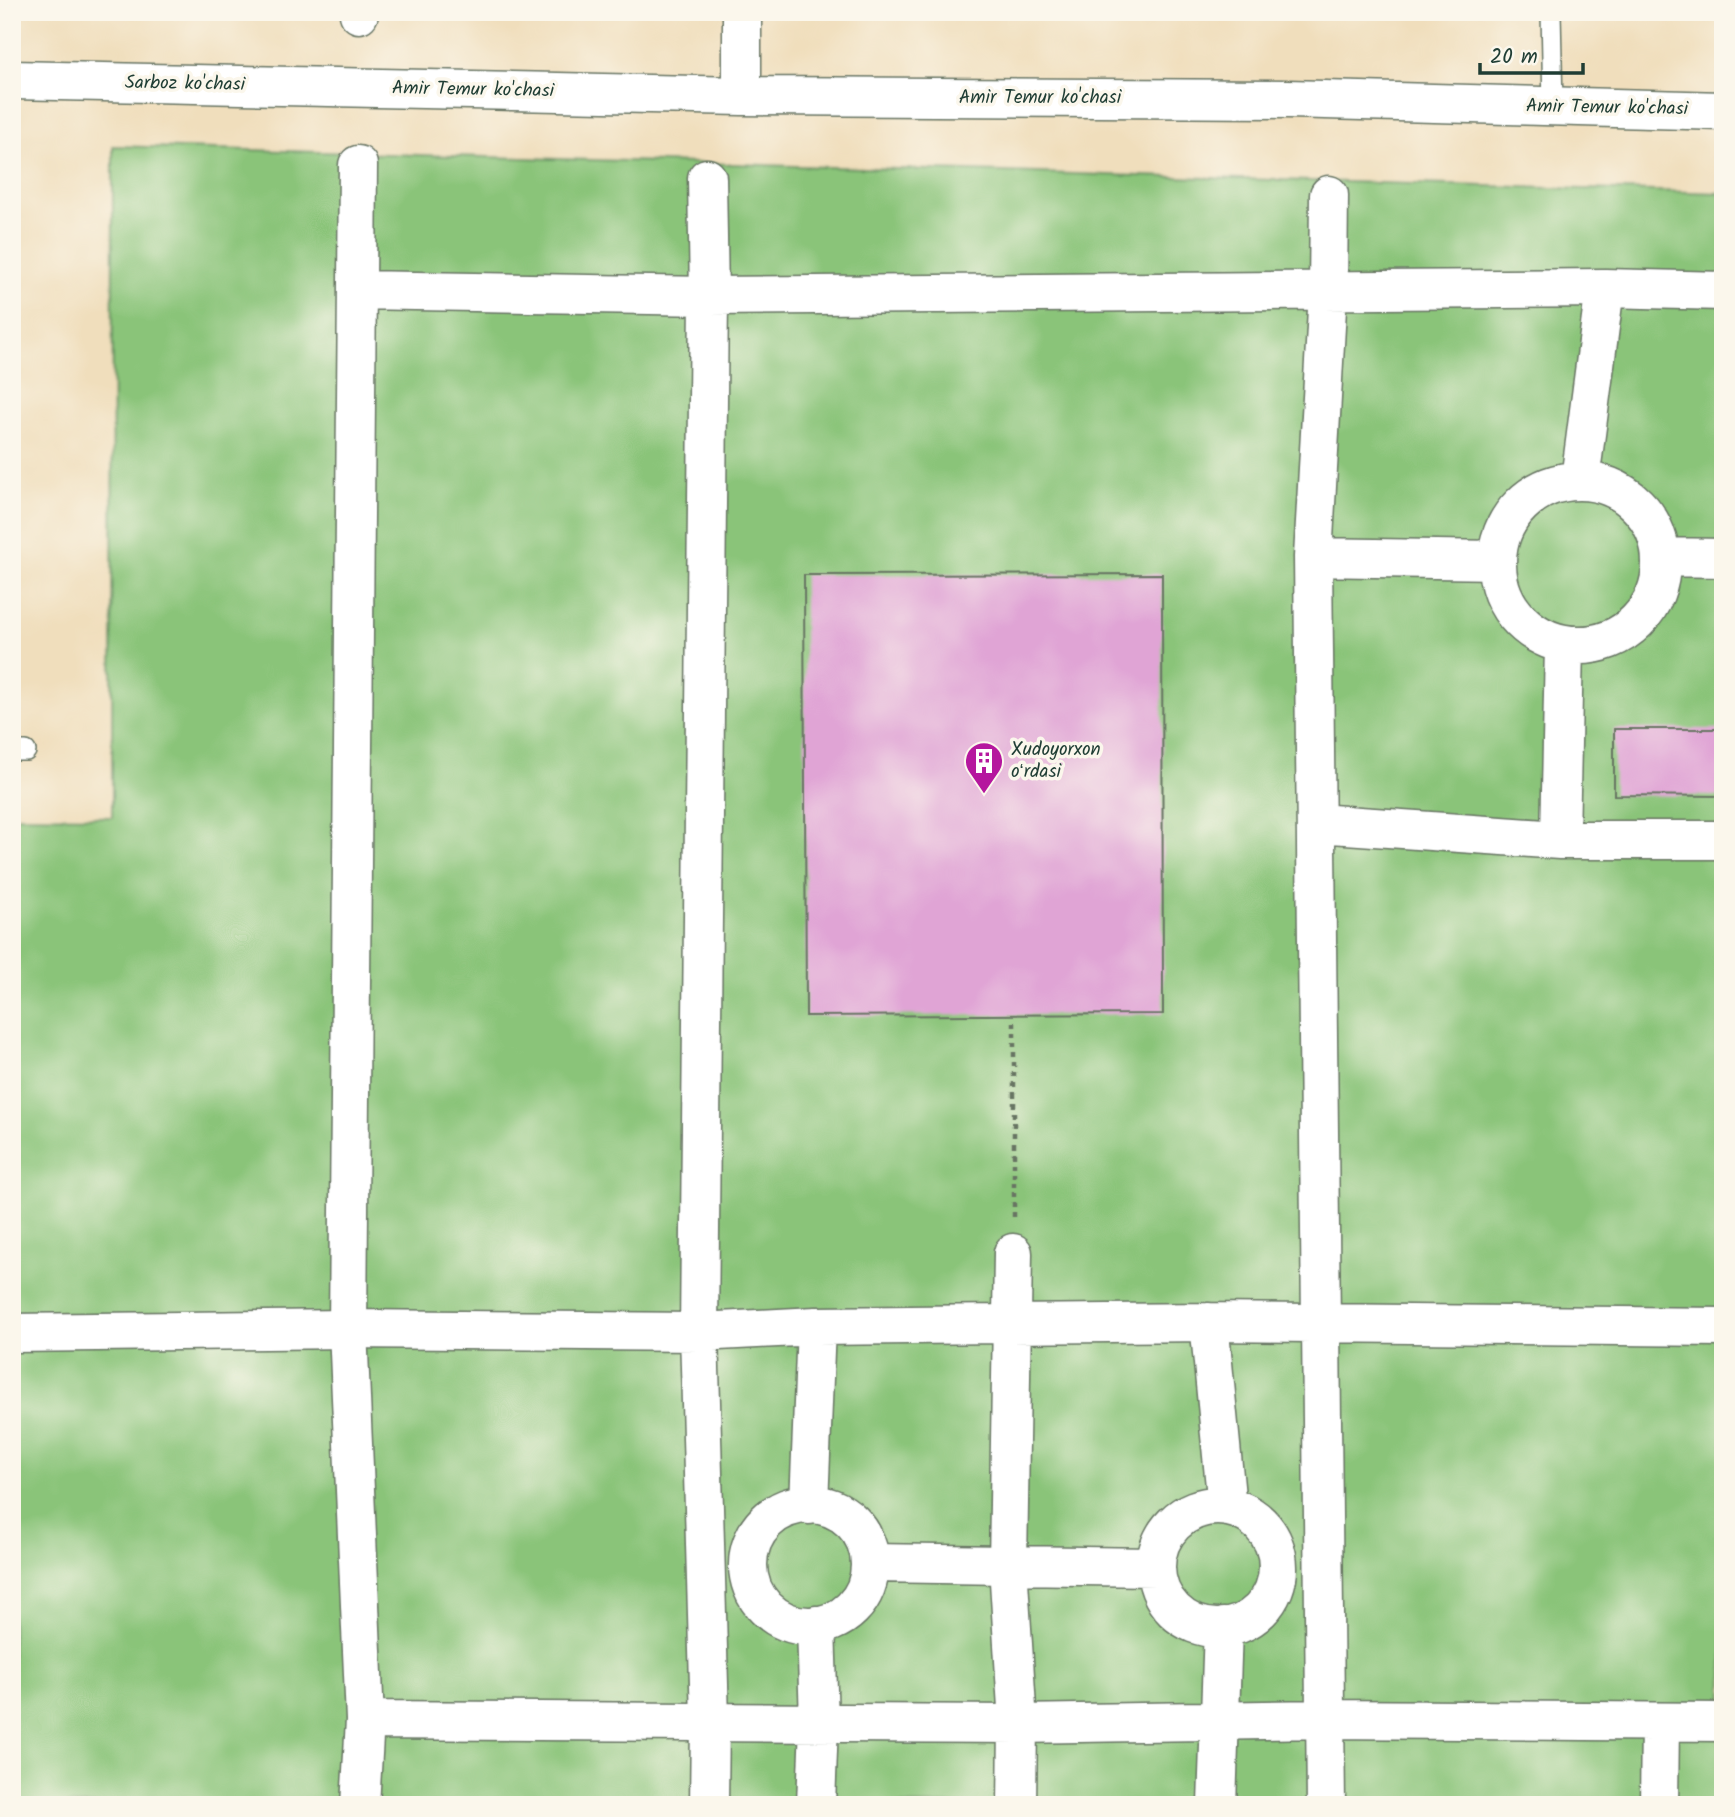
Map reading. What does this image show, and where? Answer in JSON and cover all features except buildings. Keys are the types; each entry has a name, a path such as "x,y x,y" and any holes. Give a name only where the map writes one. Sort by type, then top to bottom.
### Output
{"street":[{"path":"742,12 742,96"},
{"name":"Sarboz ko'chasi","path":"12,80 358,88"},
{"name":"Amir Temur ko'chasi","path":"358,88 742,96 1288,99 1723,111"},
{"path":"358,165 348,1329 365,1720 360,1805"},
{"path":"707,178 709,296 699,1332 710,1720 709,1805"},
{"path":"1326,1805 1322,1719 1322,1322 1313,556 1328,291 1329,195"},
{"path":"357,290 709,296 1605,288 1723,291"},
{"path":"1580,480 1605,288"},
{"path":"1580,480 1607,485 1631,498 1649,518 1660,544 1661,557 1662,571 1654,597 1640,620 1618,637 1592,646 1564,645 1539,636 1517,619 1502,596 1496,569 1499,541 1510,517 1529,497 1553,484 1580,480"},
{"path":"1313,556 1497,560"},
{"path":"1661,557 1723,558"},
{"path":"1560,840 1564,645"},
{"path":"1317,823 1560,840 1723,840"},
{"path":"1013,1253 1008,1565 1018,1724 1017,1805"},
{"path":"12,1333 348,1329 699,1332 816,1326 1209,1322 1723,1327"},
{"path":"1209,1322 1227,1507"},
{"path":"809,1504 816,1326"},
{"path":"809,1504 839,1511 855,1524 866,1542 870,1563 868,1582 860,1599 847,1613 830,1623 816,1625 792,1624 775,1616 761,1603 752,1586 748,1565 752,1544 762,1526 778,1513 797,1505 809,1504"},
{"path":"1206,1507 1227,1507 1246,1513 1263,1526 1274,1544 1278,1565 1276,1584 1261,1609 1238,1625 1200,1626 1183,1618 1168,1605 1159,1588 1156,1567 1159,1546 1170,1528 1186,1514 1206,1507"},
{"path":"870,1563 1156,1567"},
{"path":"816,1625 819,1723 816,1805"},
{"path":"1217,1805 1223,1627"},
{"path":"365,1720 710,1720 1018,1724 1322,1719 1723,1723"},
{"path":"1659,1805 1660,1723"}],"lane":[{"path":"1551,12 1553,107"}],"path":[{"path":"1013,1253 1014,1017"}],"green space":[{"path":"113,146 1723,193 1723,1805 12,1805 12,816 112,817"}],"place":[{"name":"Xudoyorxon oʻrdasi","path":"984,795"}]}
